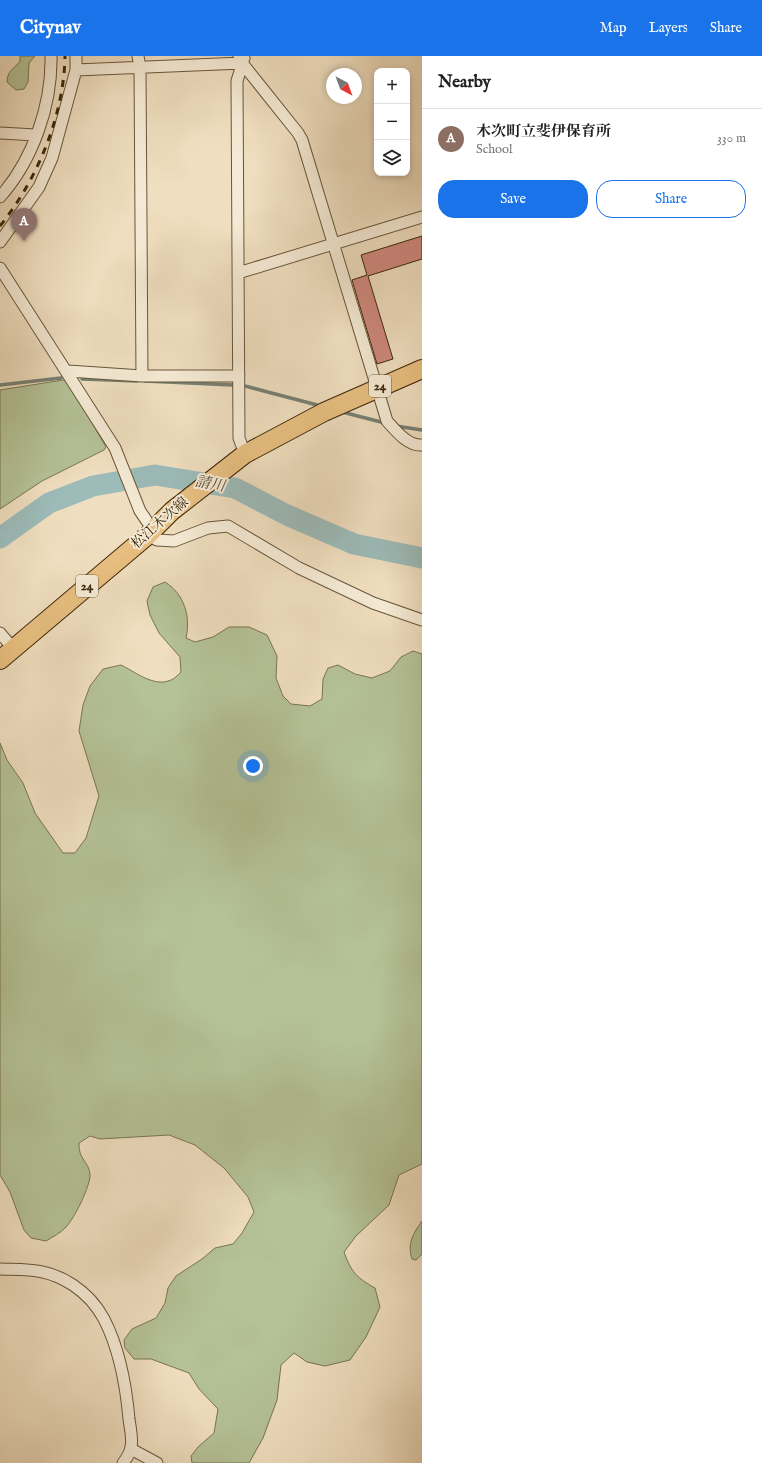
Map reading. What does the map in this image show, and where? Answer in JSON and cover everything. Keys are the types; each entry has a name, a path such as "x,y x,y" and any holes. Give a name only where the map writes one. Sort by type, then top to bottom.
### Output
{"main road":[{"name":"松江木次線","path":"0,660 151,532 172,512 239,458 331,408 422,369"}],"street":[{"path":"0,197 19,172 36,135 46,101 51,56"},
{"path":"0,242 39,187 52,158 76,70 76,56"},
{"path":"138,56 140,68 142,376"},
{"path":"76,70 140,68 242,58"},
{"path":"242,58 302,140 387,421 406,439 417,445 422,445"},
{"path":"239,458 237,81 242,58"},
{"path":"0,133 36,135"},
{"path":"238,273 332,243 422,217"},
{"path":"0,268 68,371 120,457 140,511 157,540 174,541 208,528 228,526 299,568 373,603 422,620"},
{"path":"68,371 142,376 239,376"},
{"path":"0,633 14,648"},
{"path":"0,1269 26,1268 45,1272 74,1286 90,1299 103,1317 118,1355 126,1388 131,1449 123,1463"},
{"path":"131,1449 157,1463"}],"green space":[{"path":"20,56 35,56 29,63 28,82 24,89 16,90 7,82 7,78 20,61"},
{"path":"63,380 68,381 106,447 104,450 42,481 0,509 0,390"},
{"path":"165,582 177,593 187,614 188,622 186,638 195,642 213,637 229,627 249,627 267,635 277,656 276,678 283,696 291,704 310,706 322,699 323,679 328,668 338,665 355,674 372,678 390,671 401,657 413,651 422,654 422,1164 399,1175 389,1205 356,1236 344,1252 349,1265 355,1274 375,1288 380,1307 366,1337 350,1360 325,1366 307,1362 294,1353 281,1365 277,1400 263,1438 249,1463 192,1463 191,1456 198,1447 214,1433 218,1409 199,1389 189,1373 151,1359 134,1359 125,1348 124,1340 132,1329 156,1318 165,1303 168,1288 176,1276 202,1259 215,1248 233,1244 242,1233 254,1212 248,1197 224,1168 195,1145 169,1135 100,1139 90,1136 79,1143 80,1153 88,1166 90,1174 88,1186 73,1217 66,1227 46,1241 31,1238 24,1230 10,1192 0,1175 0,743 7,760 23,783 35,813 63,853 75,853 86,838 99,796 79,731 83,705 90,686 103,669 121,665 144,678 158,682 171,680 181,672 180,657 159,633 150,615 147,601 153,587"},
{"path":"422,1221 422,1254 416,1260 412,1259 410,1248 412,1239"}],"building":[{"path":"422,236 422,259 368,276 393,359 377,364 352,280 367,275 361,255"}],"waterway":[{"path":"0,385 61,378"},
{"path":"82,379 137,381"},
{"path":"145,381 233,385"},
{"path":"245,386 321,406"},
{"path":"342,412 381,422"},
{"path":"396,426 422,430"},
{"name":"請川","path":"0,538 49,503 93,486 155,475 235,488 287,515 354,544 422,558"}],"railway":[{"path":"0,226 26,188 37,168 46,146 60,101 65,56"}],"place":[{"name":"木次町立斐伊保育所","path":"24,241"}]}
